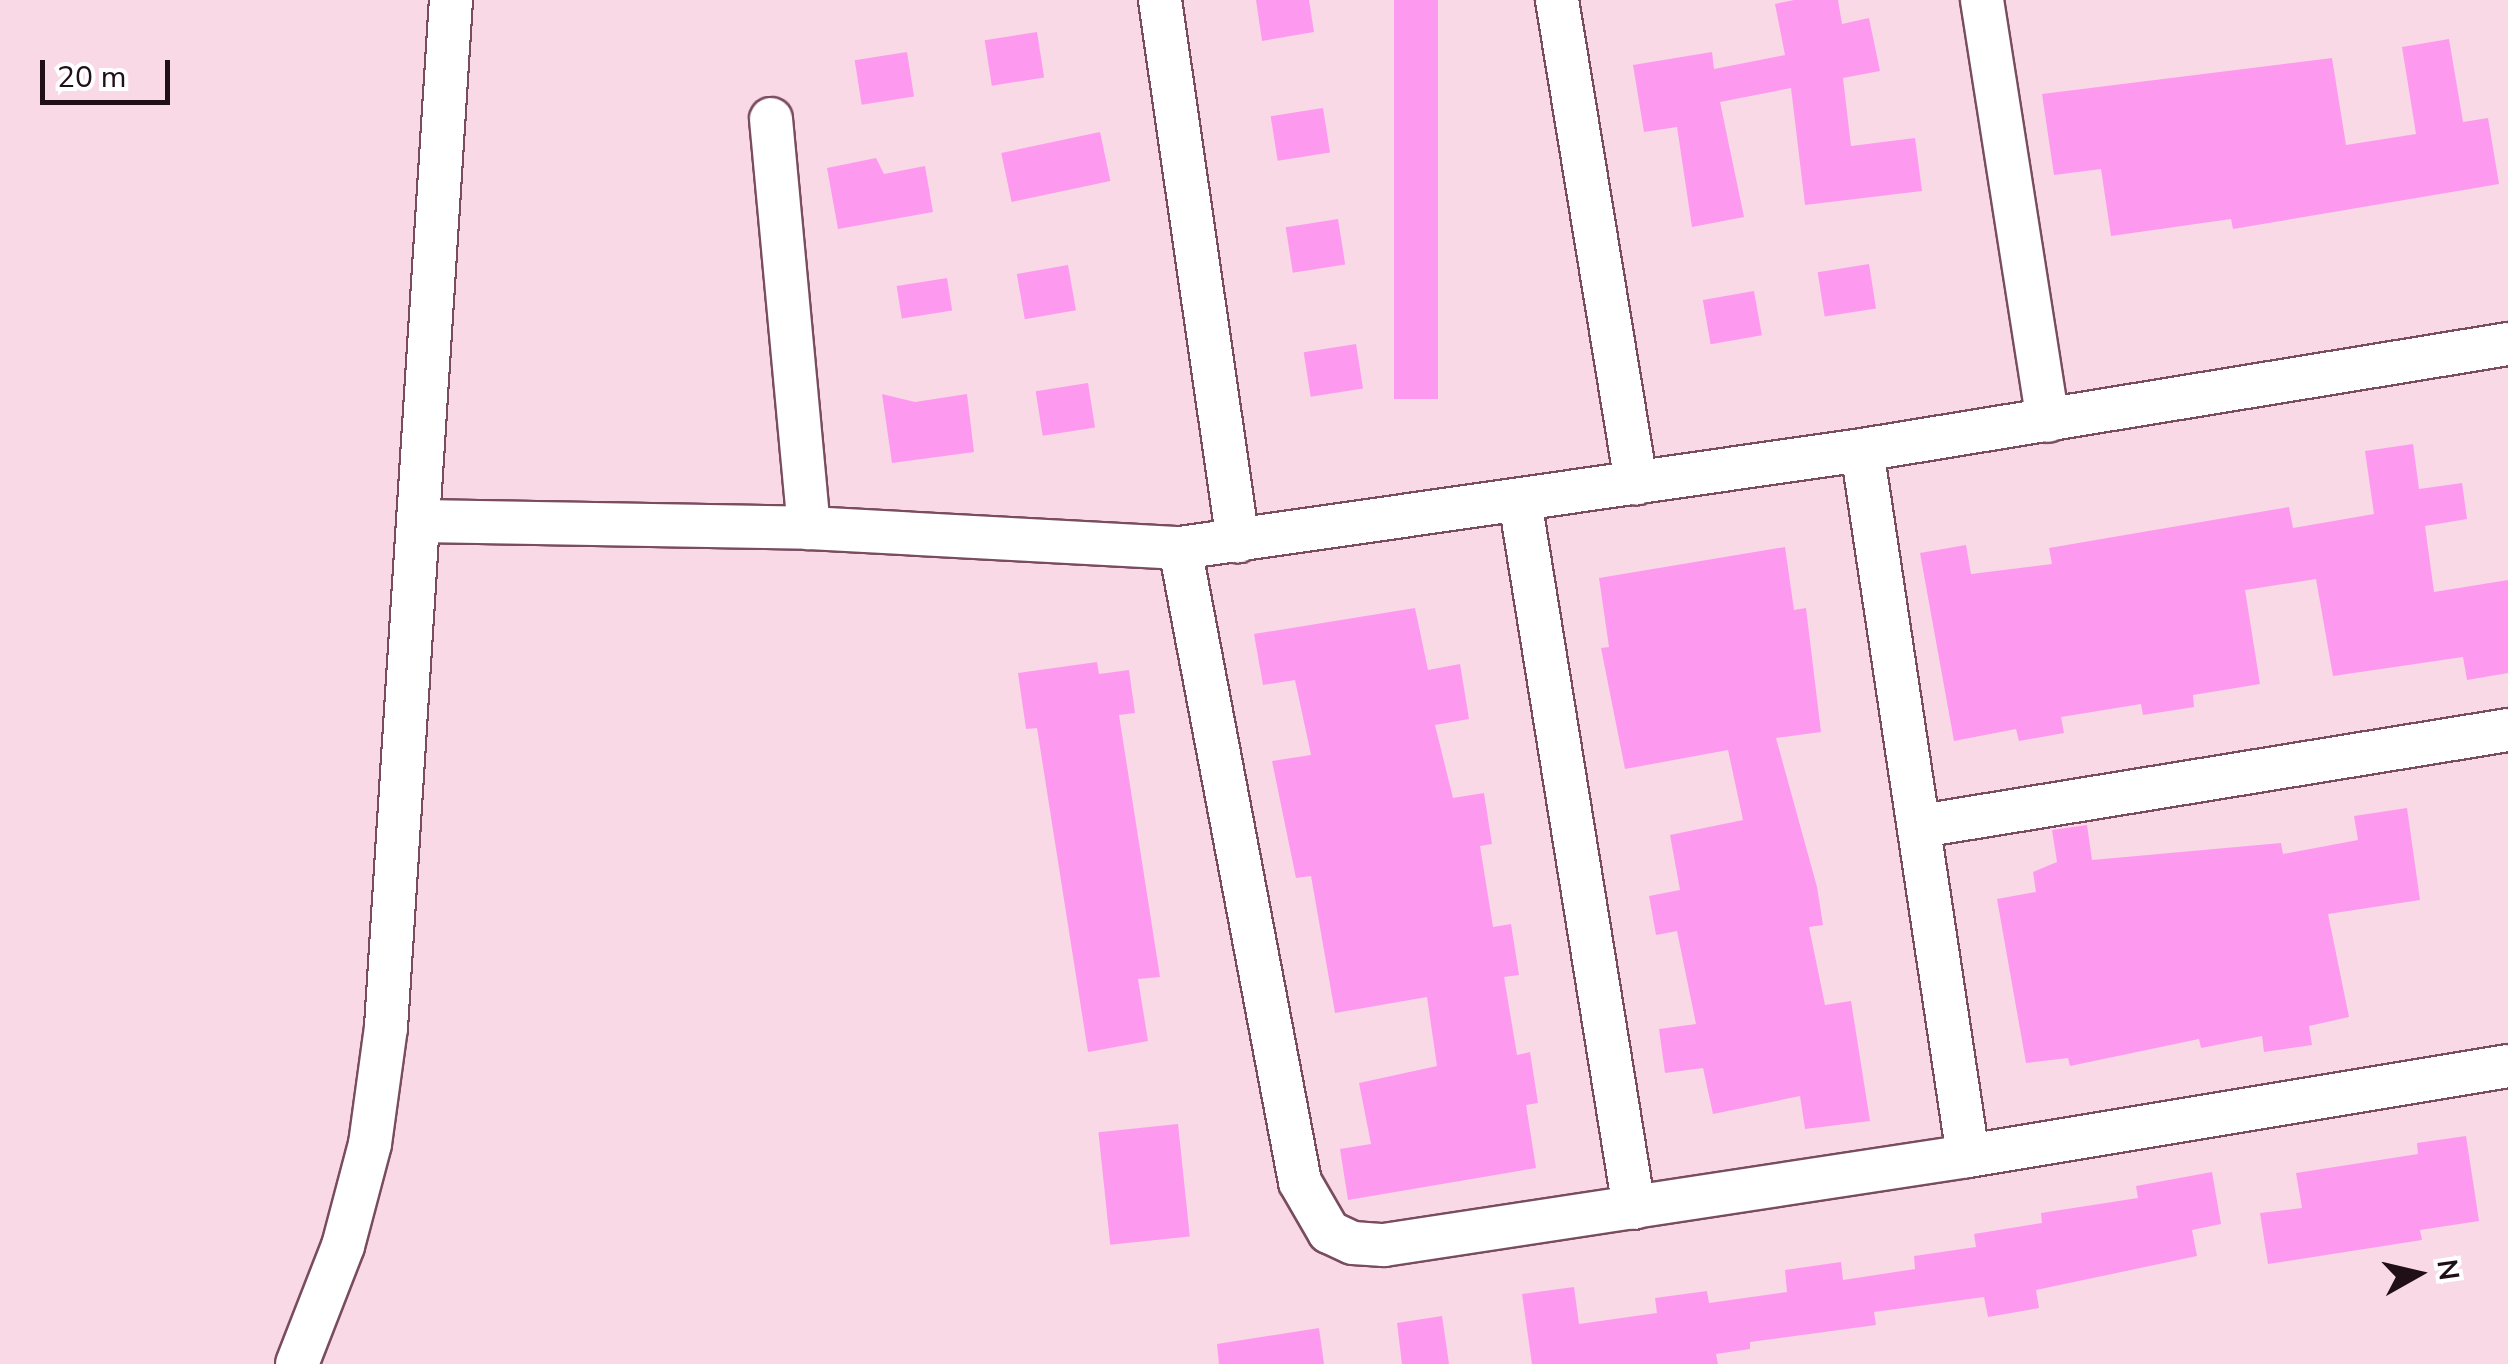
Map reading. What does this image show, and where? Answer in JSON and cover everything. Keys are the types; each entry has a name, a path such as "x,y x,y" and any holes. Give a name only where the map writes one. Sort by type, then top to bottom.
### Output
{"street":[{"path":"296,1364 343,1246 370,1144 421,521 451,0"},
{"path":"1160,0 1238,541"},
{"path":"1556,0 1636,484"},
{"path":"1982,0 2048,421"},
{"path":"771,119 809,528"},
{"path":"421,521 809,528 1180,548 1862,450 2508,344"},
{"path":"1862,450 1922,826 1968,1156"},
{"path":"1520,500 1634,1208"},
{"path":"1180,548 1308,1206 1328,1232 1384,1246 1968,1156 2508,1066"},
{"path":"1922,826 2508,730"}],"building":[{"path":"1256,0 1309,0 1314,32 1262,41"},
{"path":"1394,0 1438,0 1438,399 1394,399"},
{"path":"1838,0 1842,24 1869,18 1880,71 1843,78 1851,146 1915,138 1922,191 1805,205 1791,88 1720,102 1744,217 1692,227 1677,127 1644,132 1633,65 1712,52 1714,69 1785,55 1775,4"},
{"path":"1037,32 1044,77 992,86 985,40"},
{"path":"2449,39 2463,122 2488,118 2499,184 2233,229 2231,219 2111,236 2101,169 2054,175 2042,94 2332,58 2346,145 2416,134 2402,47"},
{"path":"907,52 914,96 862,105 855,60"},
{"path":"1323,108 1330,152 1278,161 1271,116"},
{"path":"1100,132 1110,181 1012,202 1001,153"},
{"path":"876,158 884,174 925,166 933,212 838,229 827,168"},
{"path":"1338,219 1345,264 1293,273 1286,227"},
{"path":"1869,264 1876,308 1825,317 1818,272"},
{"path":"1068,265 1076,310 1025,319 1017,274"},
{"path":"947,278 952,311 902,319 897,286"},
{"path":"1754,291 1762,335 1711,344 1703,300"},
{"path":"1356,344 1363,388 1311,397 1304,352"},
{"path":"1088,383 1095,427 1043,436 1036,391"},
{"path":"882,394 915,402 967,394 974,452 892,463"},
{"path":"2413,444 2419,489 2462,483 2467,519 2425,526 2434,592 2508,580 2508,673 2467,680 2463,657 2333,676 2316,579 2245,590 2260,684 2193,695 2194,707 2143,715 2141,704 2061,717 2064,733 2019,741 2016,729 1954,741 1920,553 1966,545 1971,574 2052,564 2049,548 2289,507 2293,528 2374,514 2365,451"},
{"path":"1785,547 1794,610 1806,608 1821,732 1776,738 1817,887 1823,925 1809,927 1825,1005 1851,1001 1870,1121 1805,1129 1800,1096 1713,1114 1703,1068 1665,1073 1659,1029 1696,1024 1677,931 1656,935 1649,896 1680,890 1670,835 1743,820 1728,750 1625,769 1601,648 1609,647 1599,578"},
{"path":"1415,608 1428,670 1460,664 1469,719 1435,725 1453,798 1484,793 1492,844 1480,846 1493,927 1511,924 1519,975 1504,977 1517,1055 1530,1052 1538,1103 1526,1105 1536,1168 1348,1200 1340,1149 1371,1144 1359,1083 1437,1066 1427,997 1335,1013 1311,876 1296,878 1272,761 1311,755 1295,680 1263,685 1254,634"},
{"path":"1097,662 1099,674 1129,670 1135,713 1119,715 1160,977 1138,979 1148,1041 1088,1052 1037,728 1026,729 1018,673"},
{"path":"2407,808 2420,900 2328,914 2349,1017 2309,1026 2312,1045 2264,1052 2262,1036 2201,1048 2199,1039 2070,1066 2068,1058 2026,1063 1997,899 2036,892 2033,872 2057,862 2052,830 2087,825 2092,860 2281,843 2283,854 2358,840 2354,816"},
{"path":"1178,1124 1190,1236 1110,1245 1098,1132"},
{"path":"2466,1136 2479,1221 2420,1230 2422,1240 2268,1264 2260,1213 2302,1208 2296,1173 2418,1154 2417,1143"},
{"path":"2212,1172 2221,1224 2192,1230 2197,1256 2036,1290 2039,1308 1988,1317 1984,1297 1874,1312 1876,1325 1750,1342 1750,1349 1716,1354 1718,1364 1532,1364 1522,1294 1574,1287 1579,1324 1657,1313 1655,1298 1707,1291 1709,1303 1787,1292 1785,1270 1841,1262 1843,1280 1915,1269 1914,1256 1976,1247 1974,1234 2042,1223 2041,1213 2138,1198 2136,1186"},
{"path":"1442,1316 1449,1364 1402,1364 1397,1323"},
{"path":"1319,1328 1324,1364 1219,1364 1217,1344"}]}
